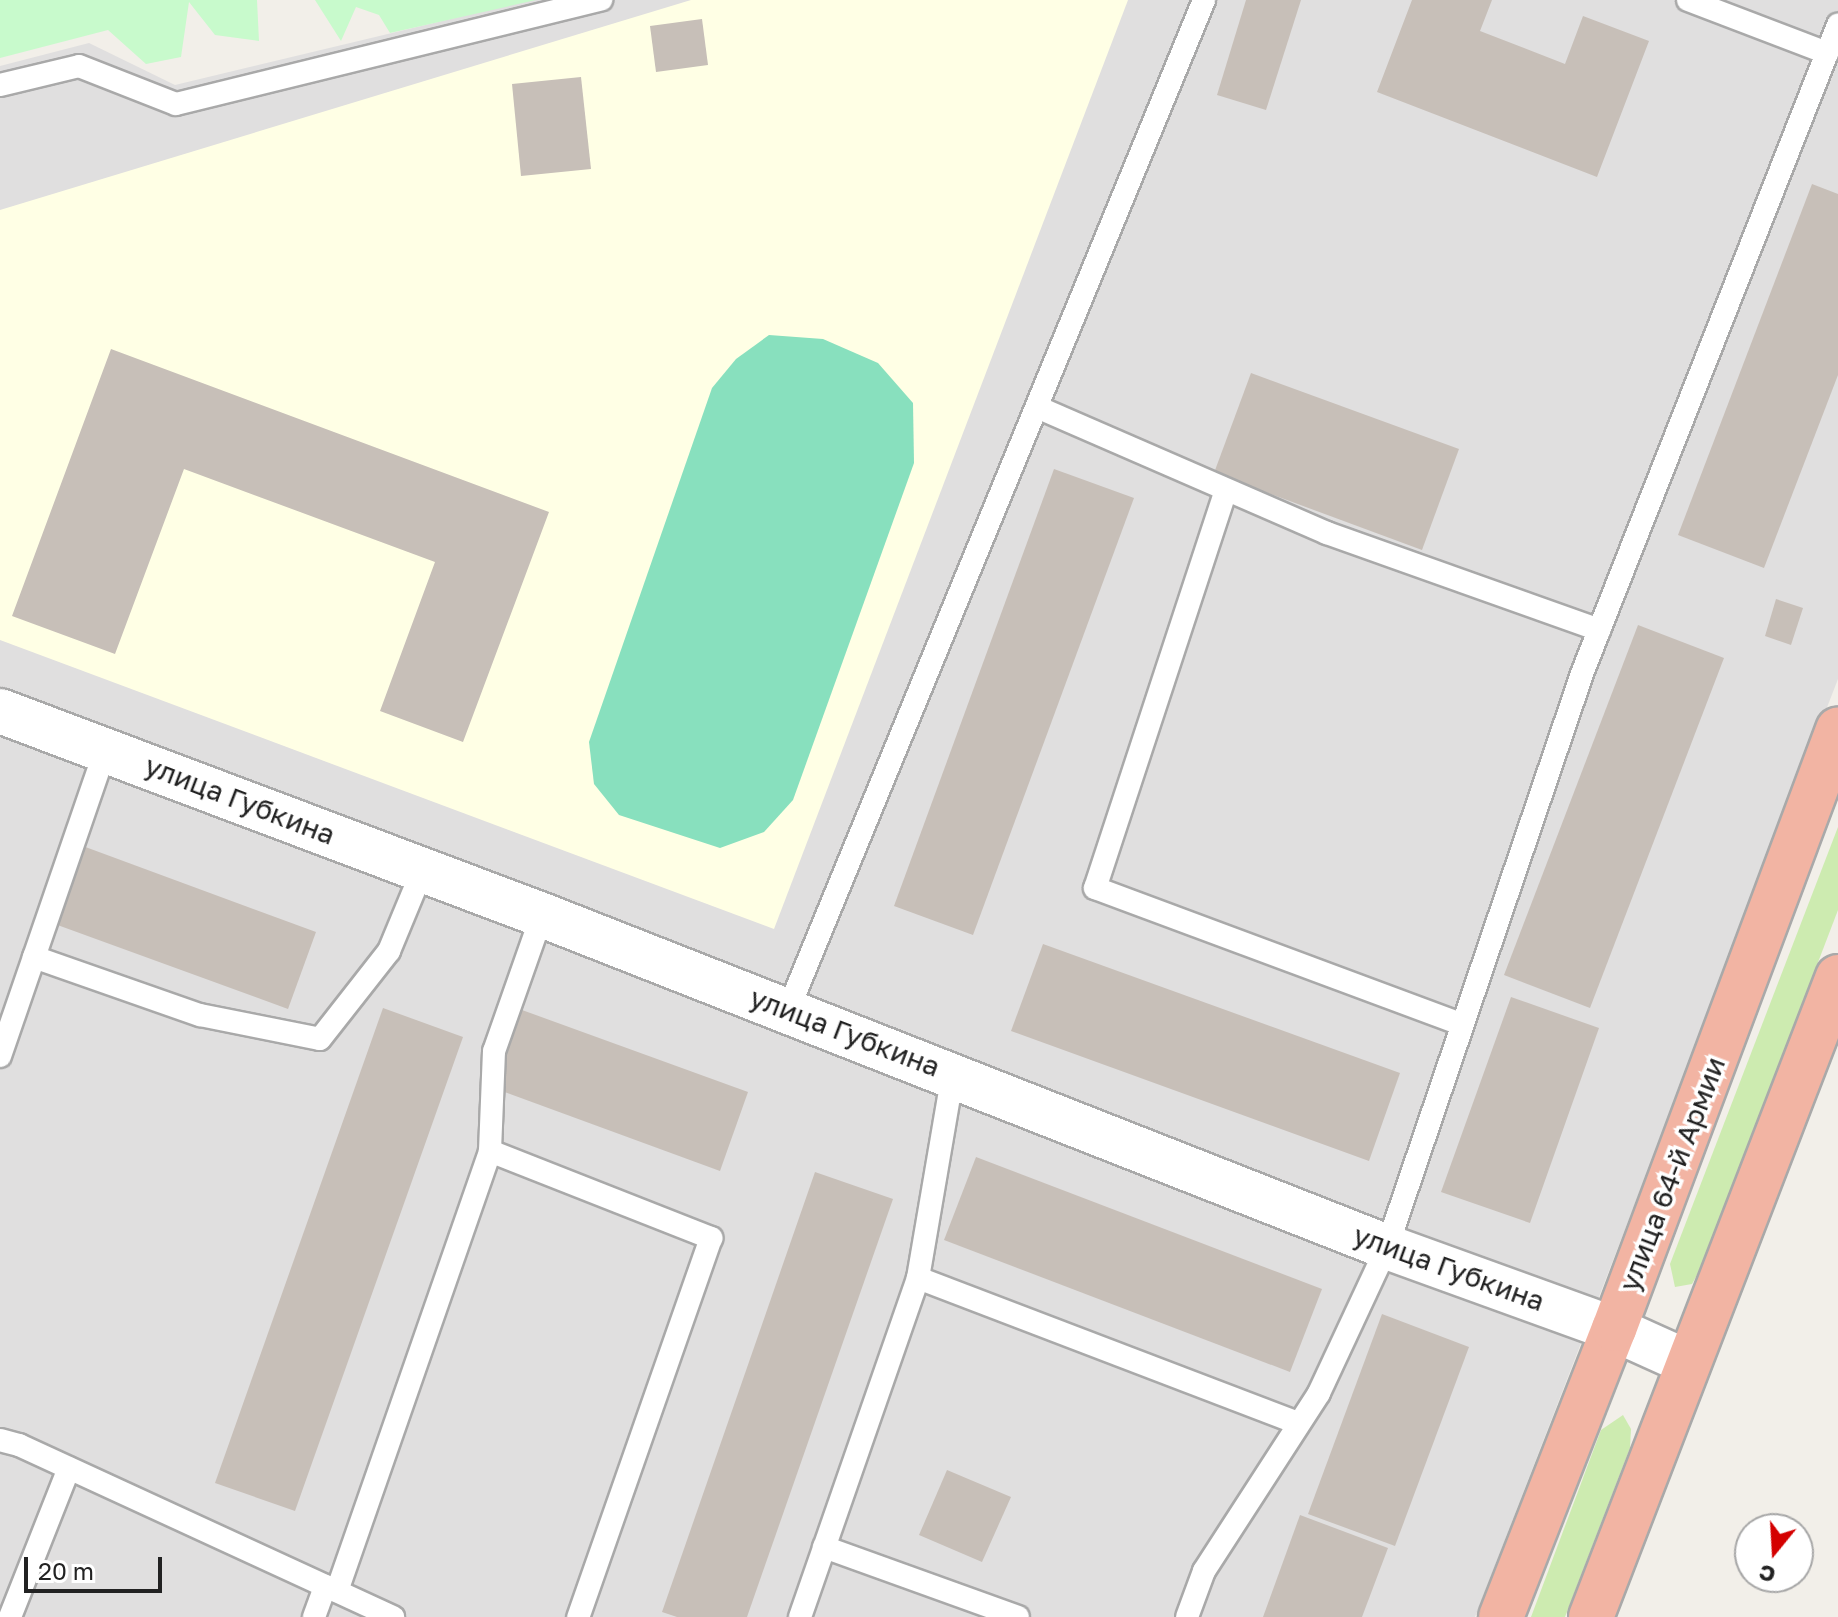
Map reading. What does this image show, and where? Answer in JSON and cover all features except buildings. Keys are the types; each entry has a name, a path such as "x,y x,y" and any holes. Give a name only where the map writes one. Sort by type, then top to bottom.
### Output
{"highway":[{"name":"улица 64-й Армии","path":"1501,1617 1614,1329 1838,730"},
{"path":"1591,1617 1838,977"}],"street":[{"name":"улица Губкина","path":"0,711 423,869 953,1074 1387,1247 1614,1329 1687,1362"}],"lane":[{"path":"0,85 79,66 176,104 601,0"},
{"path":"788,1010 1204,0"},
{"path":"1688,0 1827,53"},
{"path":"1187,1617 1204,1571 1319,1393 1387,1247 1460,1024 1599,630 1838,25"},
{"path":"1037,407 1327,533 1599,630"},
{"path":"1226,490 1095,888 1460,1024"},
{"path":"0,1056 106,749"},
{"path":"34,957 200,1015 320,1039 389,951 423,869"},
{"path":"314,1617 331,1589 490,1151 494,1051 542,915"},
{"path":"800,1617 918,1278 953,1074"},
{"path":"490,1151 711,1238 578,1617"},
{"path":"918,1278 1298,1423"},
{"path":"0,1440 69,1468 393,1617"},
{"path":"10,1617 69,1468"},
{"path":"824,1547 1018,1617"}],"shaded area":[{"path":"530,0 1838,0 1838,679 1475,1617 0,1617 0,66 89,43 175,85"},
{"path":"691,0 1128,0 774,929 0,640 0,210"}],"green space":[{"path":"0,0 257,0 259,41 215,35 189,2 181,57 146,64 108,30 0,58"},
{"path":"315,0 536,0 390,33 379,15 356,7 341,41"},
{"path":"769,335 823,339 878,363 913,403 914,463 793,800 764,832 720,848 619,815 594,784 589,742 712,388 736,359"},
{"path":"1838,827 1838,910 1702,1266 1692,1284 1675,1287 1670,1264"},
{"path":"1623,1415 1631,1429 1630,1448 1565,1617 1531,1617 1601,1430"}]}
